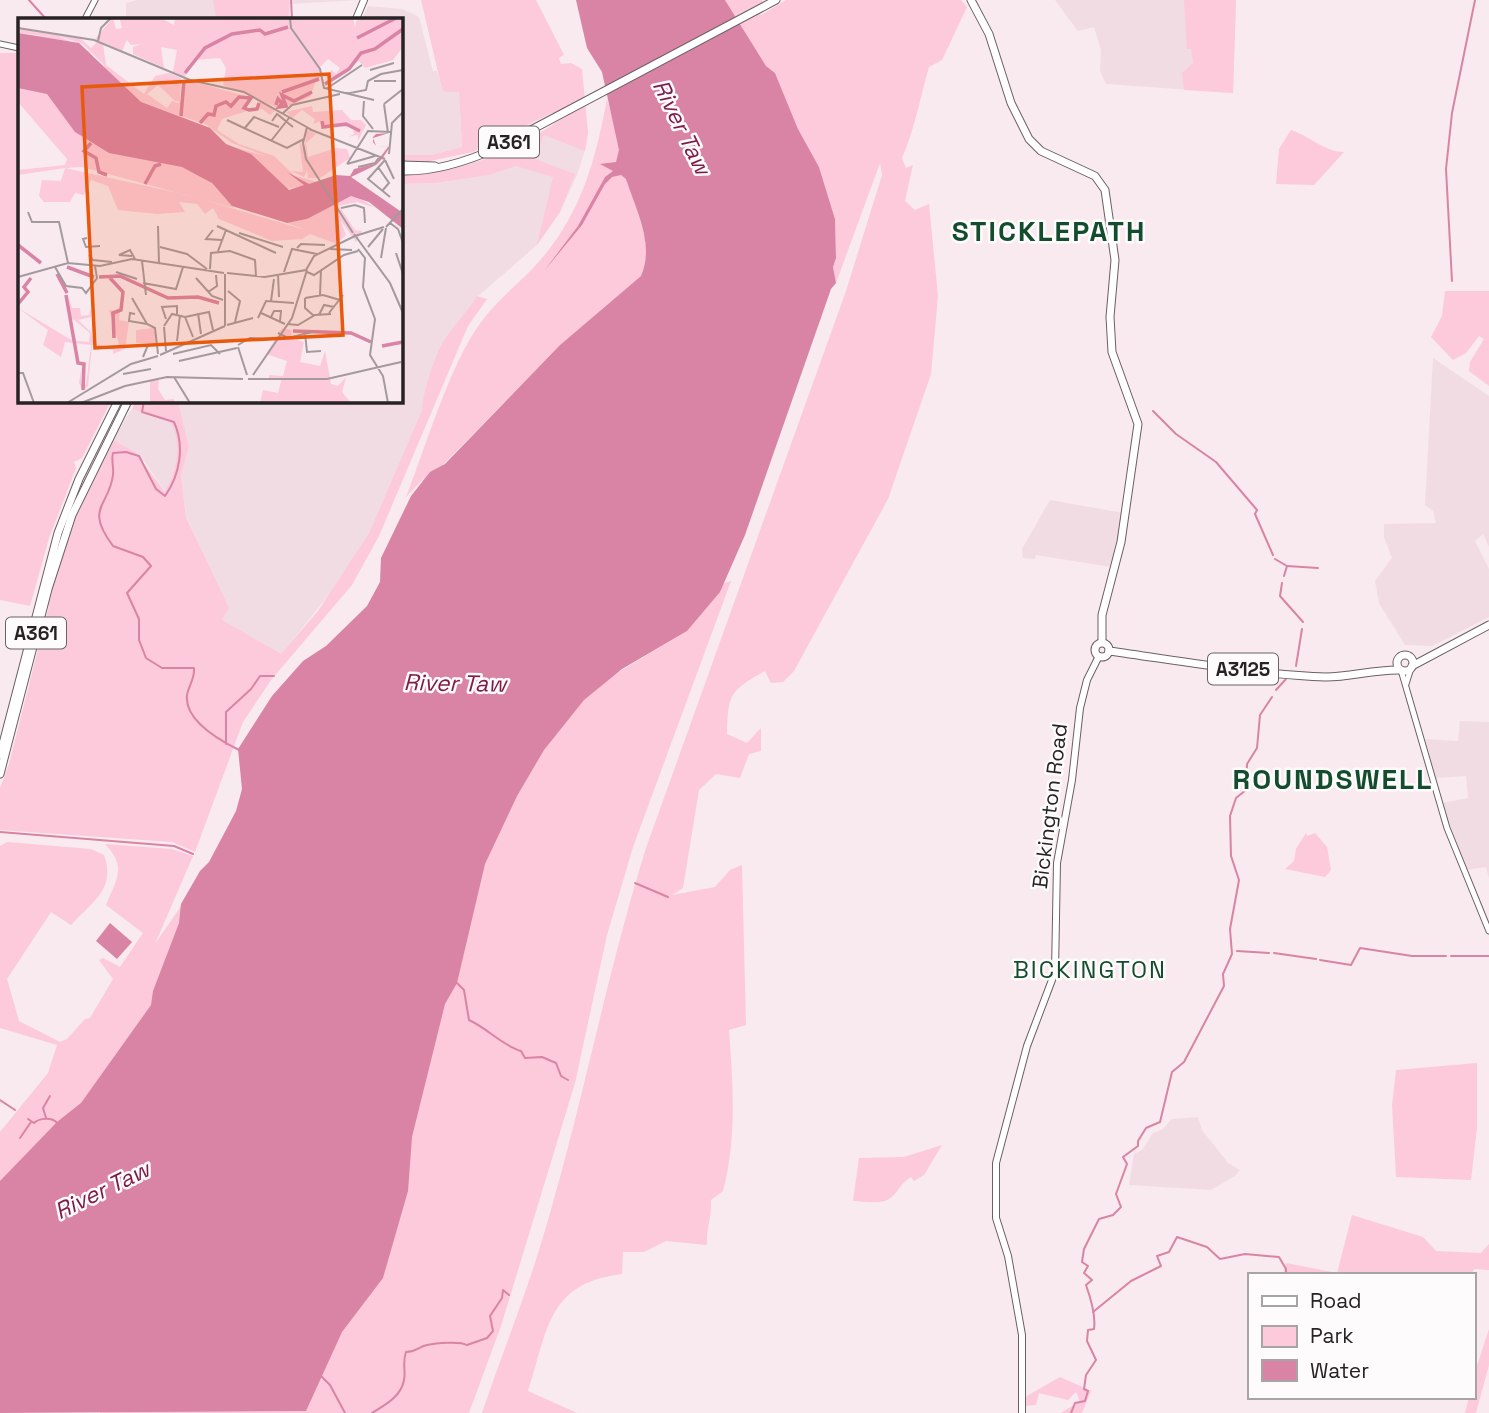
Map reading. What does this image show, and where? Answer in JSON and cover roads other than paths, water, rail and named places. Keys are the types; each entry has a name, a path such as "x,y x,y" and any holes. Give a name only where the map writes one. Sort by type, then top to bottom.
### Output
{"main road":[{"path":"356,18 364,0"},
{"name":"A361","path":"402,171 426,170 486,153 775,0"},
{"path":"971,0 993,44 1011,103 1029,139 1041,151 1090,173 1104,186 1115,260 1110,317 1112,352 1138,424 1121,542 1102,615 1102,642 1109,651 1099,656 1096,647 1102,642"},
{"name":"A361","path":"402,165 436,166"},
{"name":"A361","path":"0,755 58,533 79,479 118,402"},
{"name":"A361","path":"0,774 42,610 72,515 128,402"},
{"name":"A3125","path":"1109,651 1298,676 1331,677 1411,667 1431,653 1489,625"},
{"name":"A3125","path":"1378,670 1404,654 1410,656 1431,653"},
{"name":"Bickington Road","path":"1022,1413 1022,1335 1008,1256 997,1223 996,1163 1027,1046 1055,972 1057,863 1072,780 1080,708 1087,680 1099,656"},
{"path":"1410,656 1411,667"},
{"path":"1397,660 1401,670"}],"street":[{"path":"86,18 95,0"},
{"path":"1406,684 1411,667"},
{"path":"1401,670 1447,828 1489,931"}],"water":[{"name":"River Taw","path":"576,0 725,0 766,66 775,73 798,129 819,167 835,219 836,258 833,267 836,283 831,289 745,535 720,592 687,631 622,669 584,700 544,750 517,796 485,864 457,983 445,1004 412,1137 408,1191 383,1278 342,1332 306,1411 0,1413 0,1181 57,1122 81,1103 151,1005 153,991 179,923 181,904 200,871 209,862 236,811 242,789 238,749 272,696 303,661 326,646 367,606 380,582 381,558 411,496 430,472 445,464 560,345 641,276 645,264 645,240 626,179 621,175 612,177 605,184 582,225 544,271 578,226 605,177 613,171 600,164 616,162 619,150 602,72 587,48"},
{"path":"110,923 132,942 117,959 96,941"}],"waterway":[{"path":"29,0 45,18"},
{"path":"291,0 292,18"},
{"path":"1452,281 1446,169 1452,113 1475,0"},
{"path":"144,402 142,412 174,422 180,450 174,479 165,496 156,489 139,456 126,452 113,453 111,486 101,508 100,523 113,546 143,557 151,566 127,593 139,619 139,640 146,658 162,668 194,668 187,695 191,713 205,729 239,750"},
{"path":"1153,411 1176,434 1216,462 1257,510 1255,514 1273,555"},
{"path":"1275,559 1287,566 1284,576"},
{"path":"1287,566 1318,568"},
{"path":"1282,583 1280,596 1303,622"},
{"path":"1296,666 1302,629"},
{"path":"226,744 226,712 251,689 260,676 274,676"},
{"path":"1276,690 1286,679"},
{"path":"1071,1413 1075,1403 1085,1401 1088,1391 1084,1389 1086,1375 1096,1360 1087,1341 1088,1330 1094,1329 1094,1319 1086,1285 1092,1280 1084,1273 1088,1266 1082,1262 1084,1249 1099,1219 1113,1215 1121,1207 1116,1194 1127,1164 1123,1157 1138,1146 1146,1128 1160,1122 1172,1072 1184,1062 1224,986 1223,974 1232,954 1230,929 1239,880 1231,856 1230,816 1236,798 1246,790 1247,764 1257,748 1260,715 1272,697"},
{"path":"0,832 174,846 193,854"},
{"path":"635,883 668,897"},
{"path":"1320,960 1351,965 1360,948 1412,956"},
{"path":"1237,951 1269,953"},
{"path":"1274,953 1316,959"},
{"path":"1413,956 1446,956"},
{"path":"1451,956 1489,956"},
{"path":"457,983 464,990 469,1020 521,1051 525,1058 542,1057 556,1063 561,1076 568,1080"},
{"path":"46,1118 43,1108 50,1096"},
{"path":"0,1100 15,1110"},
{"path":"28,1119 34,1123 46,1119 57,1123"},
{"path":"20,1138 31,1122"},
{"path":"1093,1312 1131,1281 1161,1266 1157,1256 1169,1252 1177,1237 1207,1247 1220,1259 1245,1254 1279,1257 1286,1273"},
{"path":"372,1413 392,1400 400,1391 404,1380 406,1352 427,1345 467,1345 487,1338 493,1331 490,1316 502,1298 503,1290 509,1295"},
{"path":"321,1376 330,1385 345,1413"}],"district":[{"name":"STICKLEPATH","path":"1049,231"},
{"name":"ROUNDSWELL","path":"1333,779"},
{"name":"BICKINGTON","path":"1090,970"}]}
